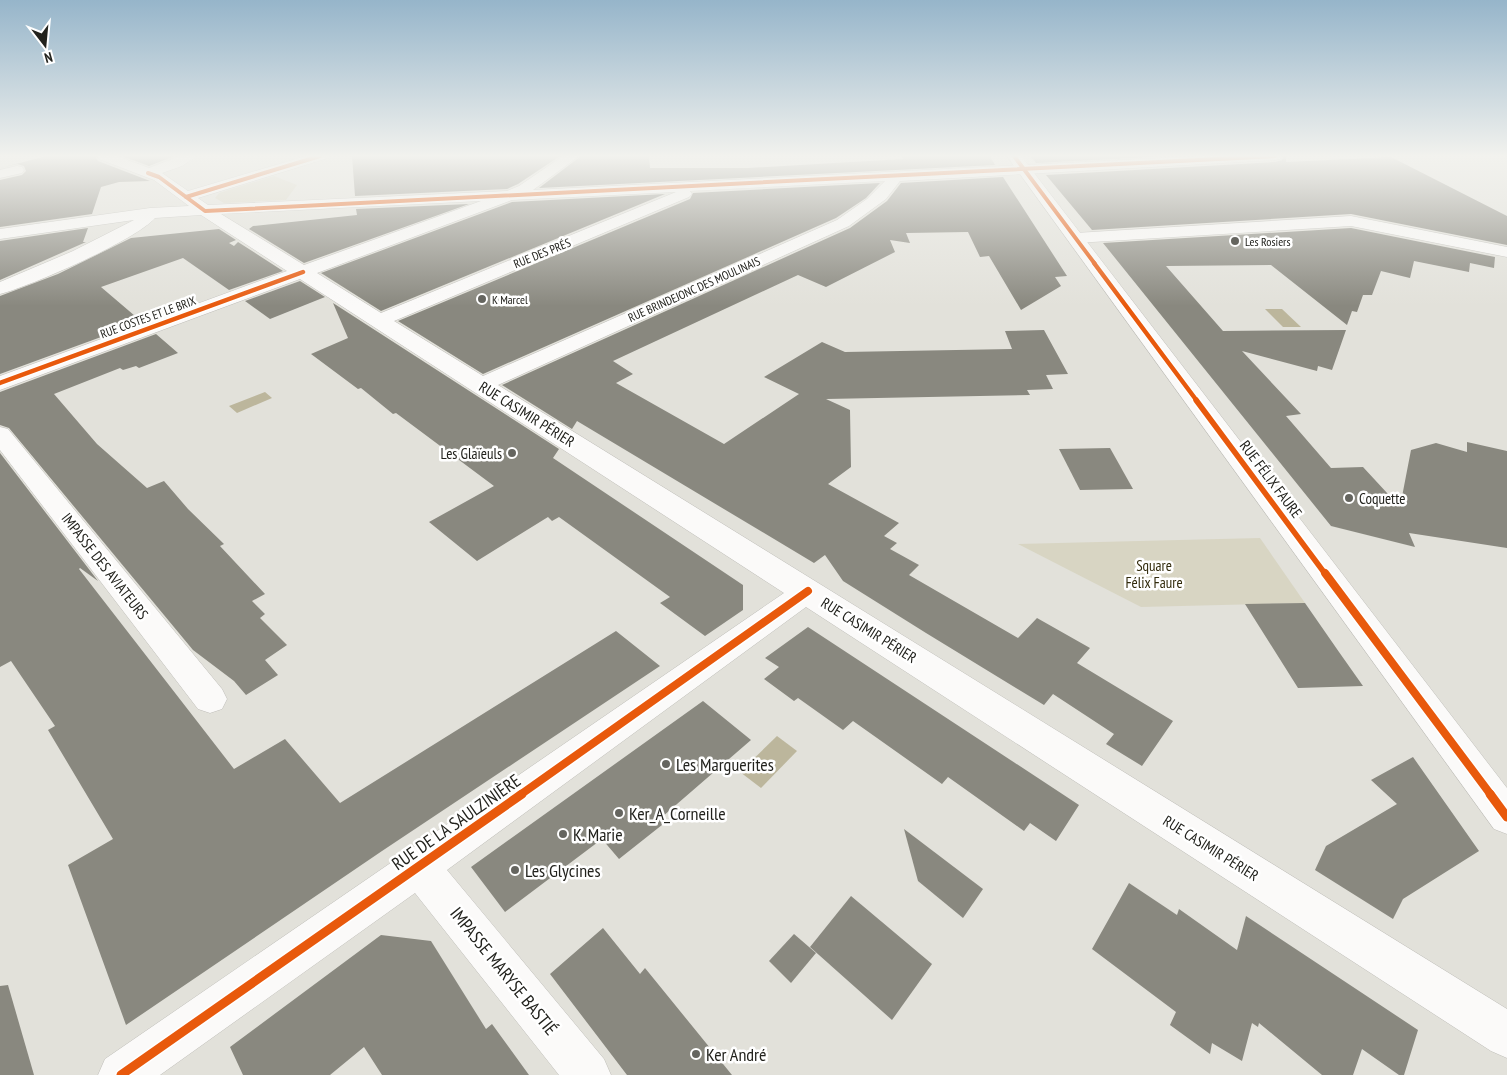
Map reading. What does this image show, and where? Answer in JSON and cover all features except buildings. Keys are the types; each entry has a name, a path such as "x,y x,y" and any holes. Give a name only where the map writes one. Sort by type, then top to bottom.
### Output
{"street":[{"path":"0,234 150,213 185,206"},
{"name":"RUE CASIMIR PÉRIER","path":"199,206 1507,1035"},
{"name":"RUE COSTES ET LE BRIX","path":"0,384 482,206"},
{"name":"RUE DES PRÉS","path":"380,320 655,206"},
{"name":"RUE BRINDEJONC DES MOULINAIS","path":"481,384 843,223 867,206"},
{"name":"RUE FÉLIX FAURE","path":"1052,206 1507,817"},
{"path":"0,288 84,252 140,224 147,219 150,213"},
{"path":"1076,238 1350,221 1507,252"},
{"name":"IMPASSE DES AVIATEURS","path":"0,434 210,698"},
{"name":"RUE DE LA SAULZINIÈRE","path":"121,1075 419,867 808,591"},
{"name":"IMPASSE MARYSE BASTIÉ","path":"419,867 588,1075"}],"green space":[{"name":"Square Félix Faure","path":"1260,538 1305,603 1141,607 1018,544"}],"shaded area":[{"path":"1265,309 1282,309 1301,327 1283,327"},
{"path":"265,392 272,398 237,413 229,406"},
{"path":"777,736 797,751 761,788 740,772"}],"cycle path":[{"path":"198,206 205,211 302,206"},
{"path":"1051,206 1507,817"},
{"path":"0,383 303,272"},
{"path":"121,1075 419,867 808,591"}],"place":[{"name":"Les Rosiers","path":"1235,241"},
{"name":"K Marcel","path":"482,299"},
{"name":"Les Glaïeuls","path":"512,453"},
{"name":"Coquette","path":"1349,498"},
{"name":"Les Marguerites","path":"666,764"},
{"name":"Ker_A_Corneille","path":"619,813"},
{"name":"K. Marie","path":"563,834"},
{"name":"Les Glycines","path":"515,870"},
{"name":"Ker André","path":"696,1054"}]}
